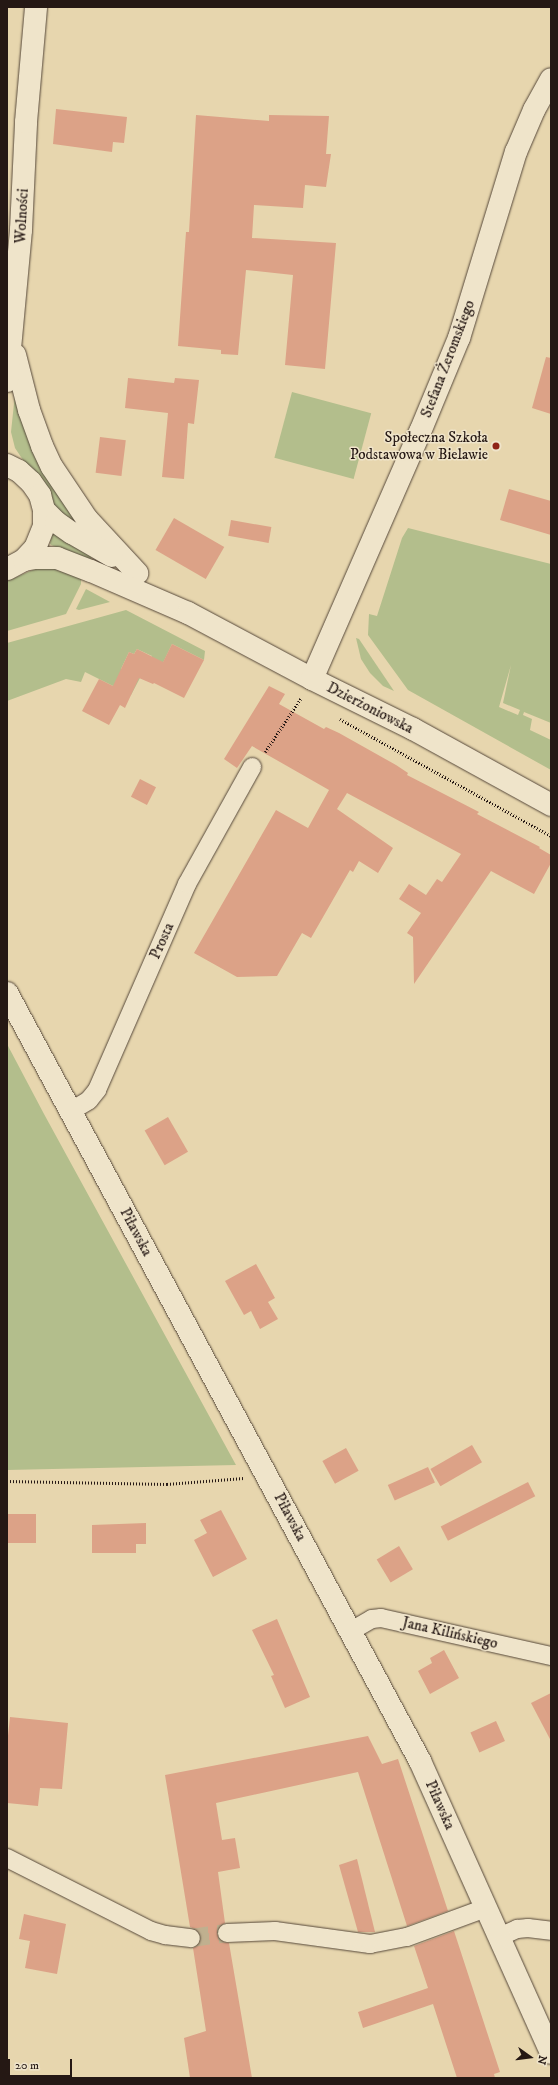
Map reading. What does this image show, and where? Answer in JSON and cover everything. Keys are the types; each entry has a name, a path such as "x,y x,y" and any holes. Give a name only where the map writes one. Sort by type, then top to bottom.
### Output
{"street":[{"name":"Wolności","path":"7,381 21,230 26,122 36,7"},
{"name":"Stefana Żeromskiego","path":"312,679 420,432 456,345 521,138 551,79"},
{"name":"Wolności","path":"7,194 26,122"},
{"path":"12,330 17,366 29,410 42,446 52,467 87,519 137,573"},
{"path":"8,464 19,471 31,482 40,495 44,510 42,534 35,548 16,564"},
{"name":"Dzierżoniowska","path":"44,510 56,522 72,533 103,550 137,573 188,613"},
{"name":"Dzierżoniowska","path":"16,564 34,558 56,558 91,571 188,613 312,679 413,729 551,805"},
{"name":"Prosta","path":"71,1111 89,1100 97,1090 187,884 252,767"},
{"name":"Piławska","path":"7,993 268,1476 431,1782 551,2053"},
{"name":"Jana Kilińskiego","path":"351,1631 372,1619 381,1618 551,1656"},
{"path":"7,1858 151,1931 165,1936 192,1938"},
{"path":"227,1933 275,1931 354,1942 375,1943 407,1937 486,1908"},
{"path":"499,1937 517,1929 528,1928 551,1931"}],"path":[{"path":"296,694 305,700"},
{"path":"252,767 256,766 301,697"},
{"path":"333,716 551,836"},
{"path":"7,1481 167,1484 268,1476"}],"green space":[{"path":"292,392 371,413 354,479 274,458"},
{"path":"15,394 82,529 55,508 44,482 23,460 15,448 11,432"},
{"path":"408,528 551,564 551,723 524,712 523,715 532,719 530,730 551,740 551,770 408,690 368,635 369,614 377,616 402,538","holes":["511,665 503,703 520,710 518,715 499,707"]},
{"path":"53,531 94,552 90,560 51,545 50,543"},
{"path":"55,567 81,577 81,584 66,614 7,631 7,581 35,569"},
{"path":"86,589 110,602 79,610 76,609"},
{"path":"126,610 205,651 204,660 172,644 161,667 150,662 152,656 137,649 134,654 129,652 121,669 140,678 131,695 85,672 81,682 66,679 7,701 7,643"},
{"path":"356,638 359,639 394,691 383,686 370,673 361,659"},
{"path":"7,1044 44,1114 236,1465 7,1470"}],"building":[{"path":"56,109 127,117 124,143 113,142 112,152 53,144"},
{"path":"196,115 269,121 269,115 329,116 326,154 331,154 326,187 305,185 303,208 254,205 252,238 336,243 325,369 285,365 293,275 246,270 238,355 221,354 221,350 178,346 186,232 189,232"},
{"path":"546,357 551,358 551,414 532,408"},
{"path":"128,378 174,383 175,378 199,380 194,424 188,423 184,479 162,477 168,413 125,408"},
{"path":"100,437 126,440 121,476 96,473"},
{"path":"509,489 551,501 551,535 500,520"},
{"path":"174,518 224,547 206,579 156,550"},
{"path":"231,520 271,527 269,543 228,536"},
{"path":"172,644 204,660 184,698 154,683 153,684 139,678 125,708 120,705 109,725 82,711 99,679 113,686 129,652 134,654 137,649 163,662"},
{"path":"269,686 285,694 279,704 324,729 326,727 339,733 396,765 408,773 407,775 479,812 477,814 540,847 539,848 551,855 551,863 534,894 491,871 414,984 413,937 407,933 421,913 399,899 409,884 426,895 437,879 442,882 461,854 347,793 337,809 393,848 378,873 359,861 353,872 350,870 311,938 302,933 277,976 237,977 194,953 276,810 308,828 329,790 252,746 237,768 224,759"},
{"path":"140,779 156,787 147,805 131,797"},
{"path":"168,1117 188,1152 165,1165 145,1130"},
{"path":"256,1264 275,1298 268,1302 278,1319 260,1329 251,1311 244,1315 225,1281"},
{"path":"472,1445 482,1462 440,1486 430,1469"},
{"path":"346,1448 359,1471 335,1484 322,1461"},
{"path":"428,1467 435,1483 395,1500 388,1485"},
{"path":"528,1482 535,1496 448,1541 441,1526"},
{"path":"221,1510 247,1559 213,1577 194,1540 207,1533 200,1520"},
{"path":"7,1514 36,1514 36,1543 7,1543"},
{"path":"146,1523 146,1544 136,1544 136,1553 92,1553 92,1525"},
{"path":"399,1546 413,1569 391,1583 377,1559"},
{"path":"277,1619 310,1697 285,1708 271,1676 274,1675 252,1630"},
{"path":"444,1650 459,1678 430,1694 418,1671 432,1663 430,1658"},
{"path":"551,1693 551,1741 531,1703"},
{"path":"10,1717 68,1723 62,1789 40,1788 38,1806 7,1803 7,1745"},
{"path":"496,1721 505,1741 479,1752 470,1732"},
{"path":"368,1736 382,1764 398,1759 448,1911 407,1926 358,1772 216,1803 222,1840 235,1838 240,1868 218,1872 225,1923 218,1928 217,1934 222,1942 229,1943 252,2078 190,2078 184,2038 206,2031 193,1948 199,1945 201,1939 198,1930 190,1927 165,1775"},
{"path":"357,1859 375,1932 358,1932 339,1865"},
{"path":"24,1914 66,1924 57,1974 25,1968 30,1941 19,1939"},
{"path":"454,1931 500,2072 494,2074 495,2078 457,2078 433,2004 363,2028 358,2012 428,1988 414,1946"}],"tunnel":[{"path":"191,1938 227,1933"}],"place":[{"name":"Społeczna Szkoła Podstawowa w Bielawie","path":"496,446"}]}
